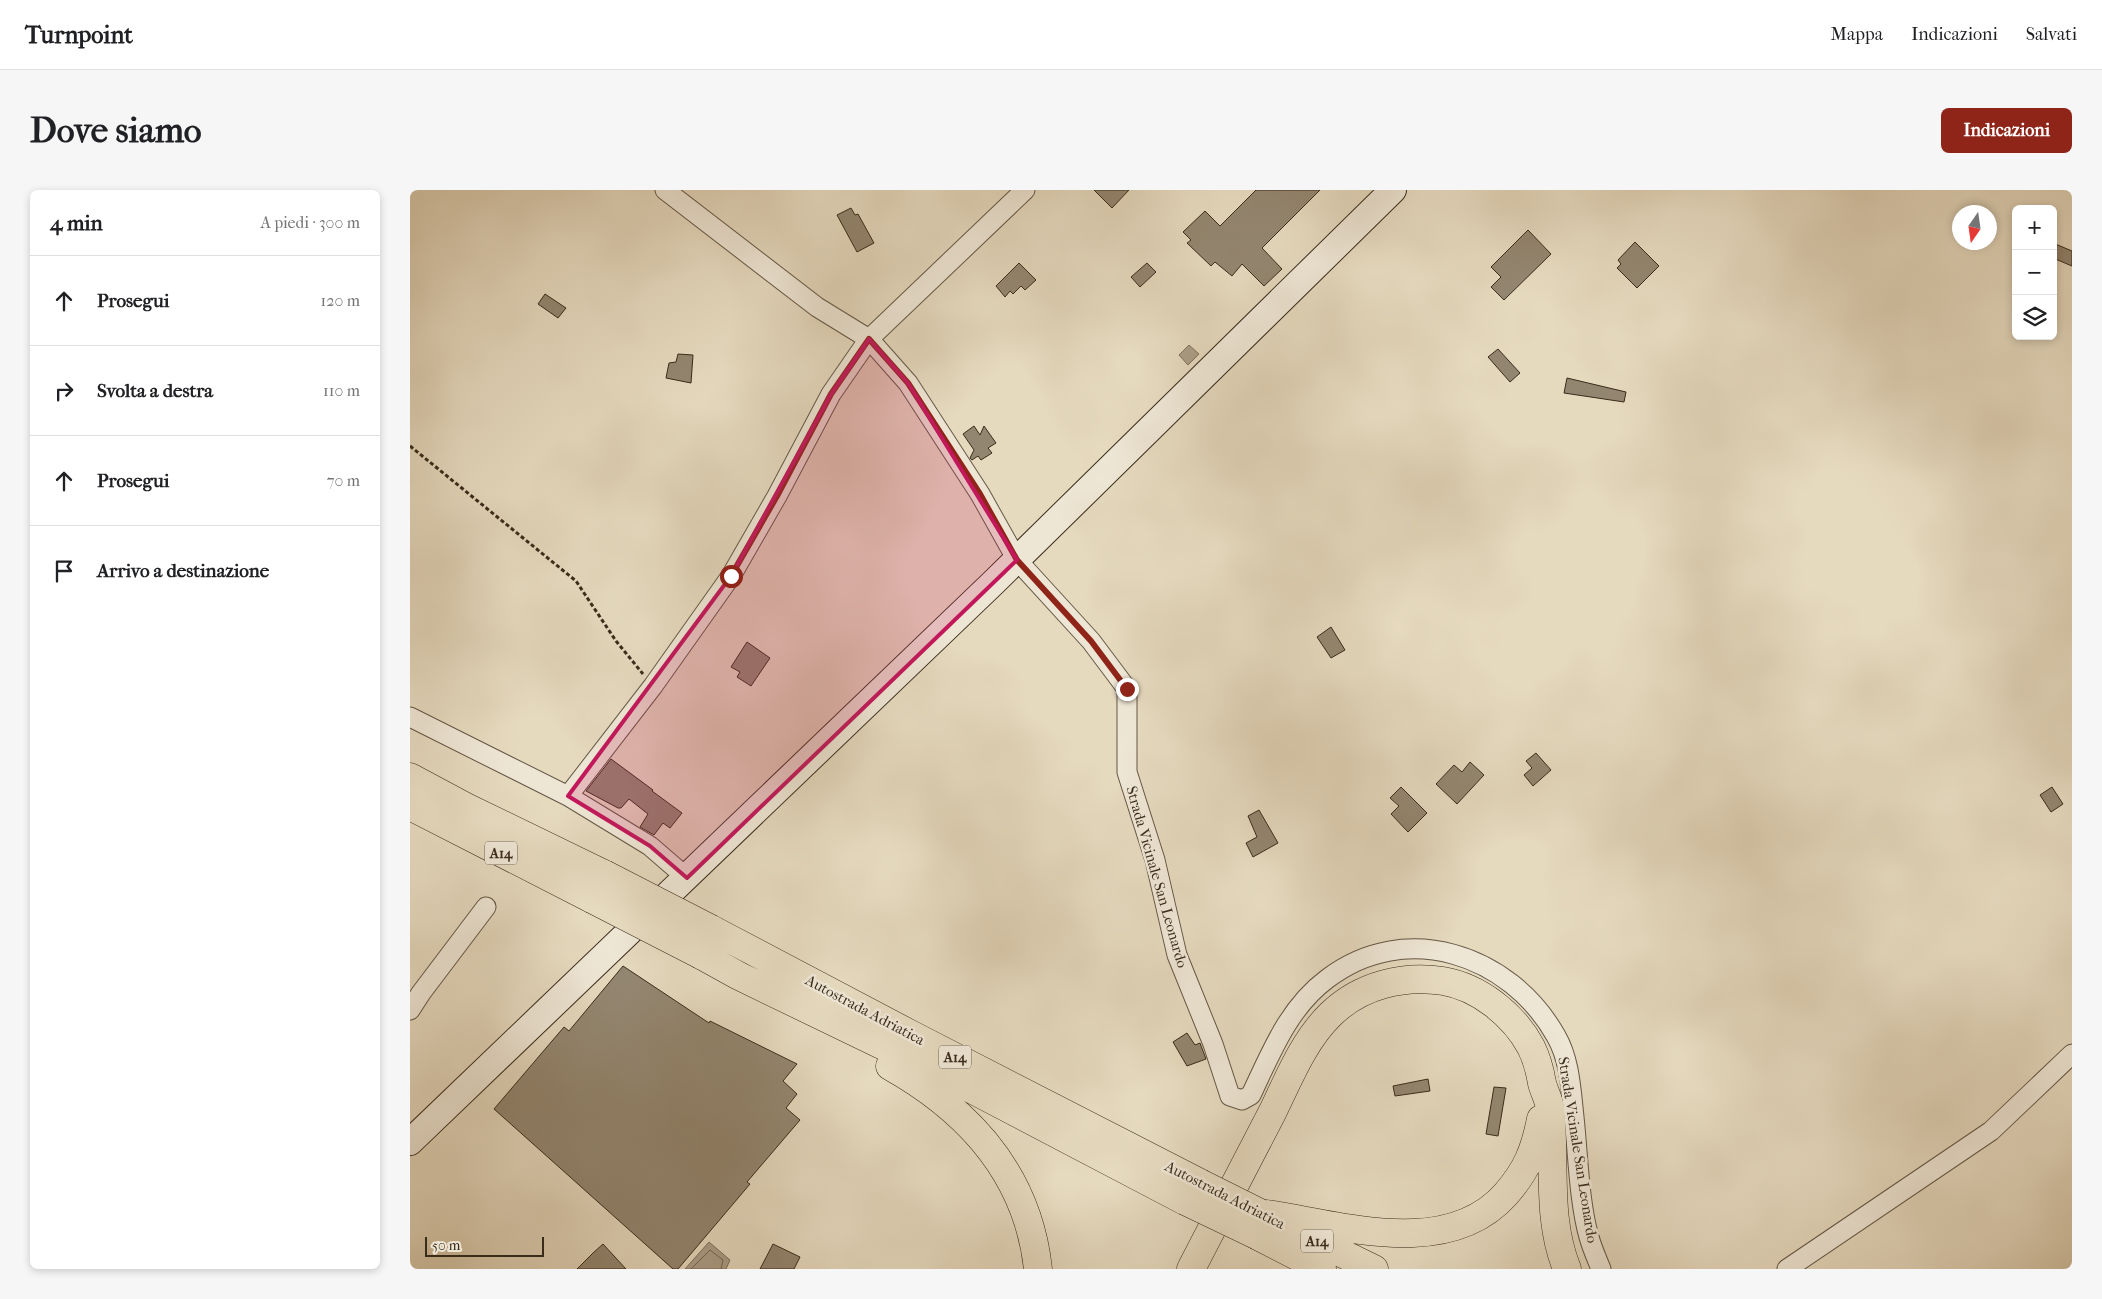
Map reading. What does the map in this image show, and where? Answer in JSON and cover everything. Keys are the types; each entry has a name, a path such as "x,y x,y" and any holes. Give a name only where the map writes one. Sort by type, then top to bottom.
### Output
{"highway":[{"name":"Autostrada Adriatica","path":"410,777 466,807 604,874 912,1035 1192,1192"},
{"name":"Autostrada Adriatica","path":"410,806 739,976 958,1082 1259,1224 1374,1269"},
{"name":"A14","path":"739,976 774,1000 904,1073 944,1101 978,1134 994,1153 1019,1194 1028,1215 1035,1242 1038,1269"},
{"path":"1192,1269 1312,1037 1331,1014 1362,992 1392,981 1410,979 1431,979 1452,983 1472,990 1490,1001 1521,1031 1531,1047 1538,1064 1550,1107 1555,1231 1567,1269"},
{"path":"1259,1224 1397,1233 1434,1230 1463,1223 1499,1202 1517,1182 1531,1159 1541,1116 1542,1083"},
{"name":"Autostrada Adriatica","path":"1259,1224 1322,1269"}],"main road":[{"path":"410,1142 1017,560 1393,190"}],"street":[{"path":"665,190 817,307 869,339 908,383 980,494 1017,560"},
{"path":"568,796 652,686 731,576 777,496 831,394 869,339 1025,190"},
{"name":"Strada Vicinale San Leonardo","path":"1017,560 1091,641 1127,689 1127,772 1155,860 1177,955 1213,1044 1230,1096 1242,1100 1251,1095 1279,1036 1292,1016 1307,997 1326,979 1351,963 1386,952 1423,949 1452,952 1479,963 1503,977 1524,995 1557,1037 1571,1085 1588,1230 1601,1269"},
{"path":"410,717 568,796 650,846 687,878"},
{"path":"410,1010 420,993 486,907"},
{"path":"1787,1269 1991,1131 2072,1054"}],"path":[{"path":"410,446 576,581 616,642 652,686"}],"highlighted area":[{"path":"869,339 908,383 1017,560 687,878 650,846 568,796 731,576 831,394"}],"water":[{"path":"1189,345 1199,354 1188,365 1179,355"},
{"path":"709,1242 730,1260 726,1269 685,1269"}],"building":[{"path":"1094,190 1129,190 1112,208"},
{"path":"1256,190 1320,190 1262,248 1282,269 1264,286 1242,264 1232,276 1215,262 1211,266 1187,243 1191,240 1183,232 1205,211 1220,226"},
{"path":"851,208 855,215 858,214 874,243 857,252 837,215"},
{"path":"1528,230 1551,254 1504,300 1491,287 1501,277 1491,267"},
{"path":"1635,242 1659,266 1637,288 1617,268 1621,264 1618,260"},
{"path":"2057,245 2072,251 2072,266 2057,260"},
{"path":"1019,263 1036,280 1025,290 1021,286 1013,294 1010,291 1005,297 996,286"},
{"path":"1147,263 1156,272 1140,287 1131,277"},
{"path":"545,294 566,308 558,318 538,304"},
{"path":"1498,349 1520,373 1510,382 1488,357"},
{"path":"678,354 693,355 691,383 666,378 669,363 676,362"},
{"path":"1567,378 1626,392 1624,402 1564,393"},
{"path":"974,426 980,435 984,426 996,443 988,448 992,453 981,460 978,456 972,460 970,458 974,450 963,434"},
{"path":"1331,627 1345,650 1331,658 1317,637"},
{"path":"747,642 770,658 751,686 737,677 740,672 731,667"},
{"path":"1536,753 1551,770 1533,786 1524,775 1532,768 1526,761"},
{"path":"611,759 682,813 670,828 663,823 654,835 640,827 648,814 629,799 621,808 618,808 586,791"},
{"path":"1470,762 1484,775 1457,804 1436,784 1454,765 1462,772"},
{"path":"1401,787 1427,813 1408,832 1391,814 1399,806 1390,798"},
{"path":"2052,787 2063,804 2051,812 2040,795"},
{"path":"1259,810 1278,843 1253,857 1246,843 1257,837 1248,816"},
{"path":"623,966 709,1023 710,1021 797,1064 783,1081 797,1094 786,1108 800,1120 747,1182 750,1184 678,1269 673,1269 494,1109 564,1027 569,1031"},
{"path":"1187,1033 1195,1045 1200,1043 1206,1059 1187,1066 1173,1042"},
{"path":"1428,1079 1430,1091 1395,1096 1393,1086"},
{"path":"1494,1087 1506,1088 1498,1136 1486,1134"},
{"path":"603,1244 626,1269 577,1269 593,1253"},
{"path":"773,1244 800,1257 794,1269 760,1269"}],"route":[{"path":"731,576 777,496 831,394 869,339 908,383 980,494 1017,560 1091,641 1127,689"}]}
